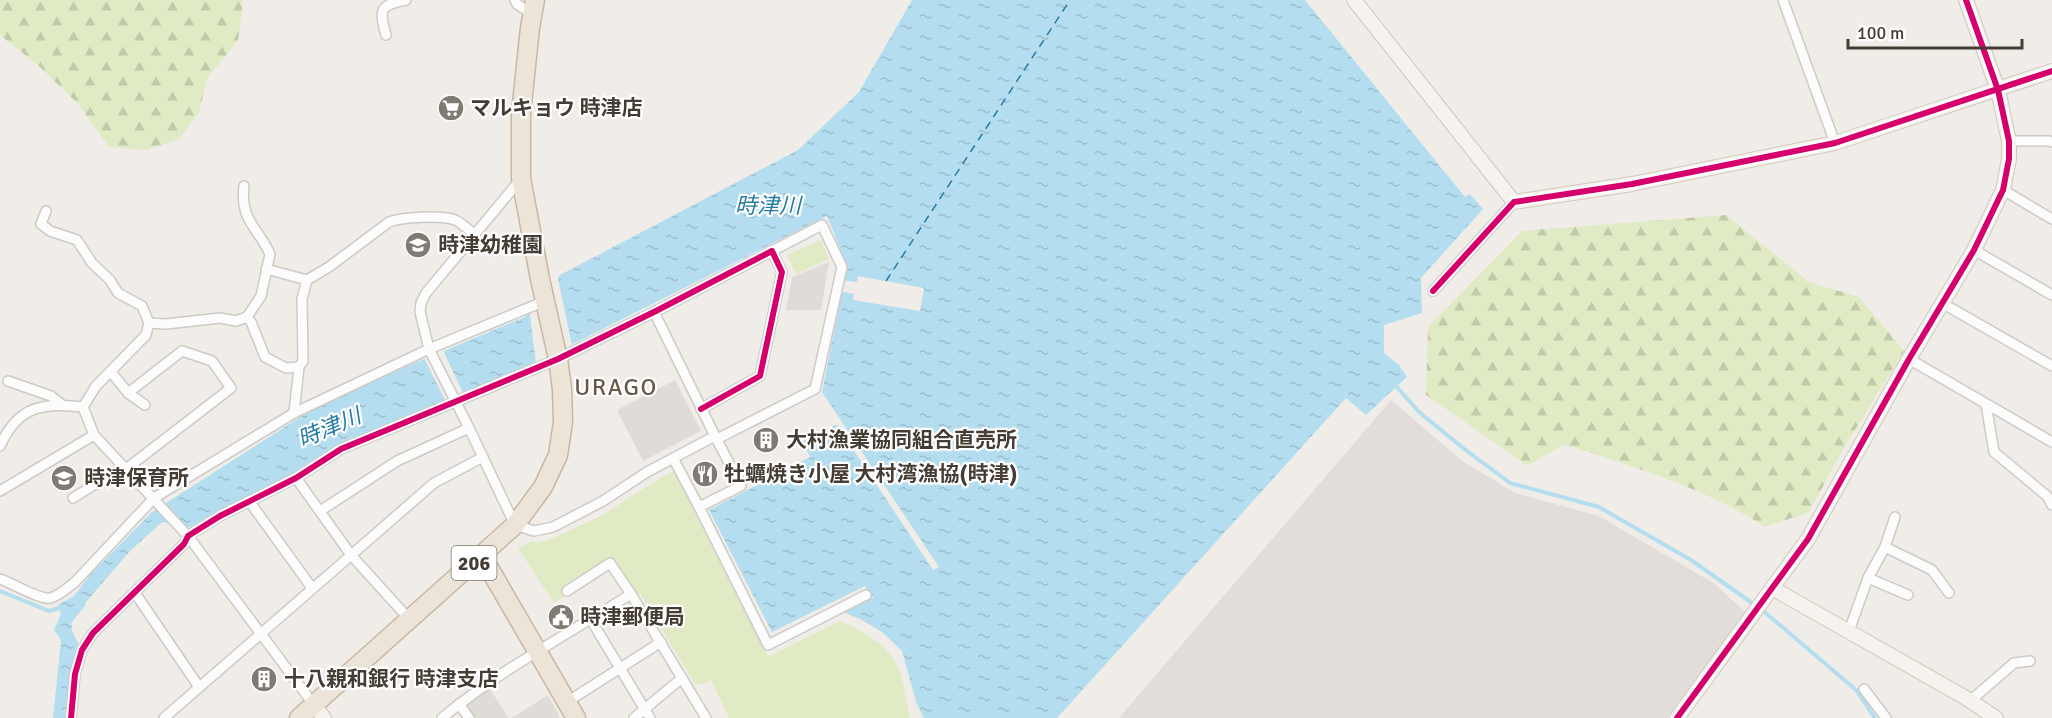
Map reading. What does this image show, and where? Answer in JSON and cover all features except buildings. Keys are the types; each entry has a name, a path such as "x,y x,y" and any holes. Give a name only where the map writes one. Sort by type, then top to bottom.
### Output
{"highway":[{"name":"206","path":"299,718 319,711 409,619 515,525 549,478 561,441 563,422 558,359 540,279 522,178 521,113 534,7"},
{"path":"482,556 576,718"}],"street":[{"path":"386,34 381,13 383,8 391,3 406,0"},
{"path":"514,0 517,4 534,7"},
{"path":"1354,0 1514,202"},
{"path":"1783,0 1835,143"},
{"path":"1677,718 1808,539 1909,359 1974,250 2003,190 2010,141 1998,90 1966,0"},
{"path":"1432,291 1514,202 1632,184 1835,143 2052,71"},
{"path":"2010,141 2052,142"},
{"path":"71,718 75,674 82,650 93,633 184,544 188,536 220,516 296,478 341,449 456,401 558,359 822,225 842,267 815,389 673,458 603,501 553,527 534,531 515,525 456,401 429,349 420,312 426,293 522,178"},
{"path":"149,323 166,324 220,318 236,321 247,317 261,296 270,254 246,214 242,201 244,186"},
{"path":"2003,190 2052,219"},
{"path":"46,211 41,224 50,231 77,240 92,263 111,280 118,293 142,306 149,323 146,335 96,386 83,407"},
{"path":"294,413 298,367 303,361 302,299 307,280 329,267 389,222 400,218 454,220 474,234"},
{"path":"1974,250 2052,295"},
{"path":"701,409 760,376 782,272 772,251"},
{"path":"266,269 307,280"},
{"path":"0,579 40,597 49,598 61,593 75,582 156,500 294,413 429,349 545,301"},
{"path":"1942,303 2052,366"},
{"path":"654,312 741,486 699,507"},
{"path":"247,317 252,322 265,357 286,368 298,367"},
{"path":"73,498 115,472 126,469 231,388 212,361 182,351 128,393"},
{"path":"1909,359 2052,442"},
{"path":"111,372 128,393 145,405"},
{"path":"8,381 51,396 62,405"},
{"path":"1986,404 1994,452 2047,496 2052,505"},
{"path":"0,446 15,421 29,410 48,405 83,407"},
{"path":"83,407 94,435 188,536 319,711"},
{"path":"320,511 397,461 469,428"},
{"path":"0,491 94,435"},
{"path":"164,718 434,483 483,457"},
{"path":"673,458 768,645 866,595"},
{"path":"296,478 351,555 409,619"},
{"path":"249,501 312,588"},
{"path":"1849,631 1868,578 1885,547 1894,518"},
{"path":"1885,547 1932,570 1949,593"},
{"path":"567,591 610,563 706,718"},
{"path":"1868,578 1908,595"},
{"path":"1772,588 1996,718"},
{"path":"135,593 199,687"},
{"path":"442,718 459,704 539,651 631,594"},
{"path":"591,620 647,714"},
{"path":"567,702 661,642"},
{"path":"1970,701 2014,663 2030,661"},
{"path":"634,718 647,714 682,678"},
{"path":"1864,689 1886,718"},
{"path":"459,704 468,718"}],"shaded area":[{"path":"829,262 821,310 786,310 792,277"},
{"path":"675,380 701,431 643,461 617,410"},
{"path":"1391,400 1461,460 1515,493 1599,516 1715,584 1745,612 1667,718 1119,718"},
{"path":"489,688 509,718 474,718 464,704"},
{"path":"548,695 560,718 512,718"}],"green space":[{"path":"0,0 243,0 238,41 208,77 199,112 179,139 146,150 109,147 78,104 40,67 0,35"},
{"path":"1726,215 1809,282 1859,297 1904,351 1842,451 1809,512 1765,527 1693,489 1564,444 1528,466 1426,395 1428,327 1522,231"},
{"path":"821,240 829,259 796,274 787,255"},
{"path":"674,471 768,657 840,621 876,640 890,654 900,672 910,718 729,718 711,680 695,684 641,595 633,592 616,564 554,603 518,548 532,542 547,541 601,516"}],"water":[{"name":"時津川","path":"912,0 1305,0 1465,197 1470,194 1483,209 1421,278 1422,313 1384,325 1384,353 1399,365 1407,377 1366,415 1346,398 1057,718 924,718 916,702 902,651 882,632 843,612 873,597 865,586 772,632 709,510 810,457 803,441 842,422 822,392 847,266 827,216 533,364 338,445 291,476 227,507 193,528 162,522 130,551 85,603 73,621 73,633 80,647 71,670 66,718 53,718 61,640 54,630 61,614 58,605 74,596 89,576 152,512 316,407 525,317 560,275 798,150 859,92"}],"pier":[{"path":"557,274 572,345 536,364 529,307"},
{"path":"858,276 924,288 920,311 853,300 854,294 839,291 841,280 857,282"},
{"path":"442,348 464,395 447,404 423,356"},
{"path":"838,416 939,567 933,570 835,422"}],"waterway":[{"path":"1395,385 1419,412 1510,483 1599,507 1691,560 1755,605"},
{"path":"0,591 49,611 63,607"},
{"path":"1761,609 1856,690 1875,718"}],"ferry route":[{"path":"886,281 1070,0"}],"cycle path":[{"path":"1677,718 1808,539 1909,359 1974,250 2003,190 2009,159 2009,141 1998,90 1966,0"},
{"path":"1433,291 1514,202 1632,184 1835,143 2052,71"},
{"path":"71,718 75,674 82,650 93,633 184,544 188,536 220,516 296,478 341,449 558,359 772,251 782,272 760,376 701,409"}],"place":[{"name":"マルキョウ 時津店","path":"451,108"},
{"name":"時津幼稚園","path":"418,245"},
{"name":"大村漁業協同組合直売所","path":"766,440"},
{"name":"牡蠣焼き小屋 大村湾漁協(時津)","path":"705,474"},
{"name":"時津保育所","path":"64,478"},
{"name":"時津郵便局","path":"561,617"},
{"name":"十八親和銀行 時津支店","path":"264,679"}],"district":[{"name":"URAGO","path":"616,387"}]}
